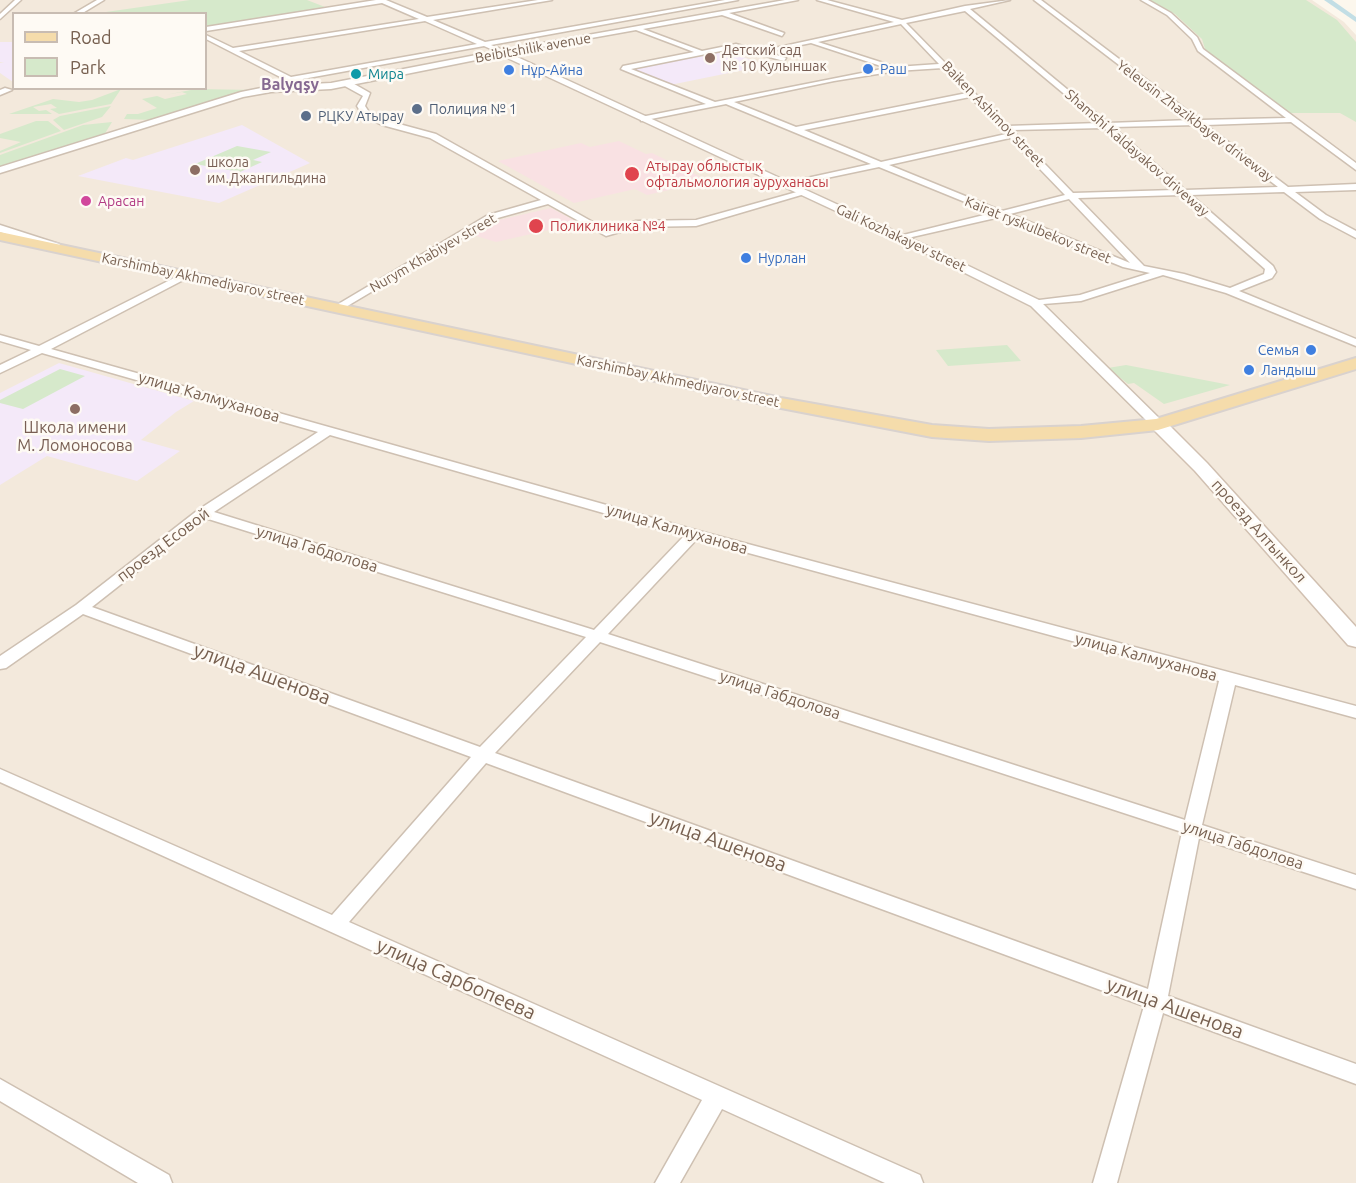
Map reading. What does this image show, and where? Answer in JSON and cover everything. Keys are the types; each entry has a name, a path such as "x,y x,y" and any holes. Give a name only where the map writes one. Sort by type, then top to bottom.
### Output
{"main road":[{"name":"Karshimbay Akhmediyarov street","path":"0,236 871,422 932,432 989,435 1054,433 1158,424 1356,363"},
{"name":"проезд Алтынкол","path":"1158,424 1201,467 1356,640"}],"street":[{"path":"0,17 18,0"},
{"path":"79,12 98,0"},
{"path":"207,29 381,0"},
{"name":"Gali Kozhakayev street","path":"381,0 485,44 902,238 1035,303 1102,372 1158,424"},
{"path":"232,50 549,0"},
{"name":"Beibitshilik avenue","path":"271,89 289,79 735,0"},
{"name":"Beibitshilik avenue","path":"0,170 227,98 271,89 346,83 502,52 795,0"},
{"name":"Baiken Ashimov street","path":"820,0 902,22 1142,269"},
{"path":"974,0 987,4"},
{"path":"761,52 1007,0"},
{"name":"Yeleusin Zhazikbayev driveway","path":"1037,0 1284,189 1323,217 1356,235"},
{"path":"1144,0 1169,14 1195,38 1200,50 1356,167"},
{"path":"700,6 782,34"},
{"name":"Shamshi Kaldayakov driveway","path":"965,8 1106,125 1269,268 1271,272 1268,276 1230,291"},
{"path":"615,21 702,53"},
{"path":"207,38 308,87"},
{"path":"811,42 896,69"},
{"path":"714,104 623,68 740,46 784,59"},
{"path":"644,118 896,69 946,66"},
{"path":"346,83 367,95 361,106 366,114 385,123 433,136 606,233 636,224 696,223 804,193"},
{"path":"795,130 973,94"},
{"name":"Kairat ryskulbekov street","path":"725,102 1127,266 1230,291 1311,323 1356,344"},
{"path":"787,185 1009,131 1106,125 1291,120"},
{"path":"902,238 1072,196 1356,187"},
{"name":"Nurym Khabiyev street","path":"339,308 491,217 549,201"},
{"path":"0,228 55,246"},
{"path":"0,241 55,246"},
{"path":"1035,303 1081,298 1162,273"},
{"path":"0,370 186,276"},
{"name":"улица Калмуханова","path":"0,338 694,534 1356,712"},
{"name":"проезд Есовой","path":"0,664 81,608 203,513 328,431"},
{"name":"улица Габдолова","path":"203,513 595,635 1356,882"},
{"path":"335,925 483,755 595,635 694,534"},
{"name":"улица Ашенова","path":"81,608 1356,1074"},
{"path":"1105,1183 1156,1001 1192,829 1228,679"},
{"name":"улица Сарбопеева","path":"0,775 911,1183"},
{"path":"0,1089 160,1183"},
{"path":"667,1183 717,1096"}],"shaded area":[{"path":"0,0 1312,0 1344,22 1356,35 1356,1183 0,1183"},
{"path":"0,42 12,42 12,81 0,73 0,63 4,62 0,62"},
{"path":"732,48 753,54 743,57 759,63 770,61 778,63 670,85 628,69"},
{"name":"школа им.Джангильдина","path":"242,125 310,163 219,203 78,176 126,158 133,160"},
{"path":"619,141 646,154 652,153 709,181 647,195 635,189 574,203 498,161 581,143 590,147"},
{"path":"551,208 579,223 496,242 473,235 482,224"},
{"path":"59,363 194,401 176,412 141,440 180,451 137,481 47,456 0,485 0,393"}],"green space":[{"path":"190,0 307,0 325,7 207,27 207,12 106,12"},
{"path":"1150,0 1306,0 1337,20 1356,42 1356,122 1340,113 1288,113 1205,49 1202,39 1175,14"},
{"path":"120,90 111,104 59,114 50,109 57,108 51,104 33,107 52,114 9,114 53,99 79,102"},
{"path":"191,90 255,90 223,97 152,120 124,119 127,114 138,114 157,108 142,99 157,96 165,99 187,94 182,92 165,95"},
{"path":"111,106 102,117 64,130 53,120 60,116"},
{"path":"36,121 48,121 61,131 0,153 21,142 0,138 0,134"},
{"path":"112,122 104,135 0,168 0,155 83,125"},
{"path":"237,146 271,152 253,160 262,162 240,172 195,164"},
{"path":"1007,345 1021,361 948,366 936,350"},
{"path":"1126,365 1230,385 1164,404 1134,383 1128,384 1108,368"},
{"path":"60,369 85,376 23,409 0,403 0,400"}],"waterway":[{"path":"1327,0 1356,20"}],"place":[{"name":"Детский сад № 10 Кулыншак","path":"710,58"},
{"name":"Раш","path":"868,69"},
{"name":"Нұр-Айна","path":"509,70"},
{"name":"Мира","path":"356,74"},
{"name":"Полиция № 1","path":"417,109"},
{"name":"РЦКУ Атырау","path":"306,116"},
{"name":"школа им.Джангильдина","path":"195,170"},
{"name":"Атырау облыстық офтальмология ауруханасы","path":"632,174"},
{"name":"Арасан","path":"86,201"},
{"name":"Поликлиника №4","path":"536,226"},
{"name":"Нурлан","path":"746,258"},
{"name":"Семья","path":"1311,350"},
{"name":"Ландыш","path":"1249,370"},
{"name":"Школа имени М. Ломоносова","path":"75,409"}],"district":[{"name":"Balyqşy","path":"290,85"}]}
